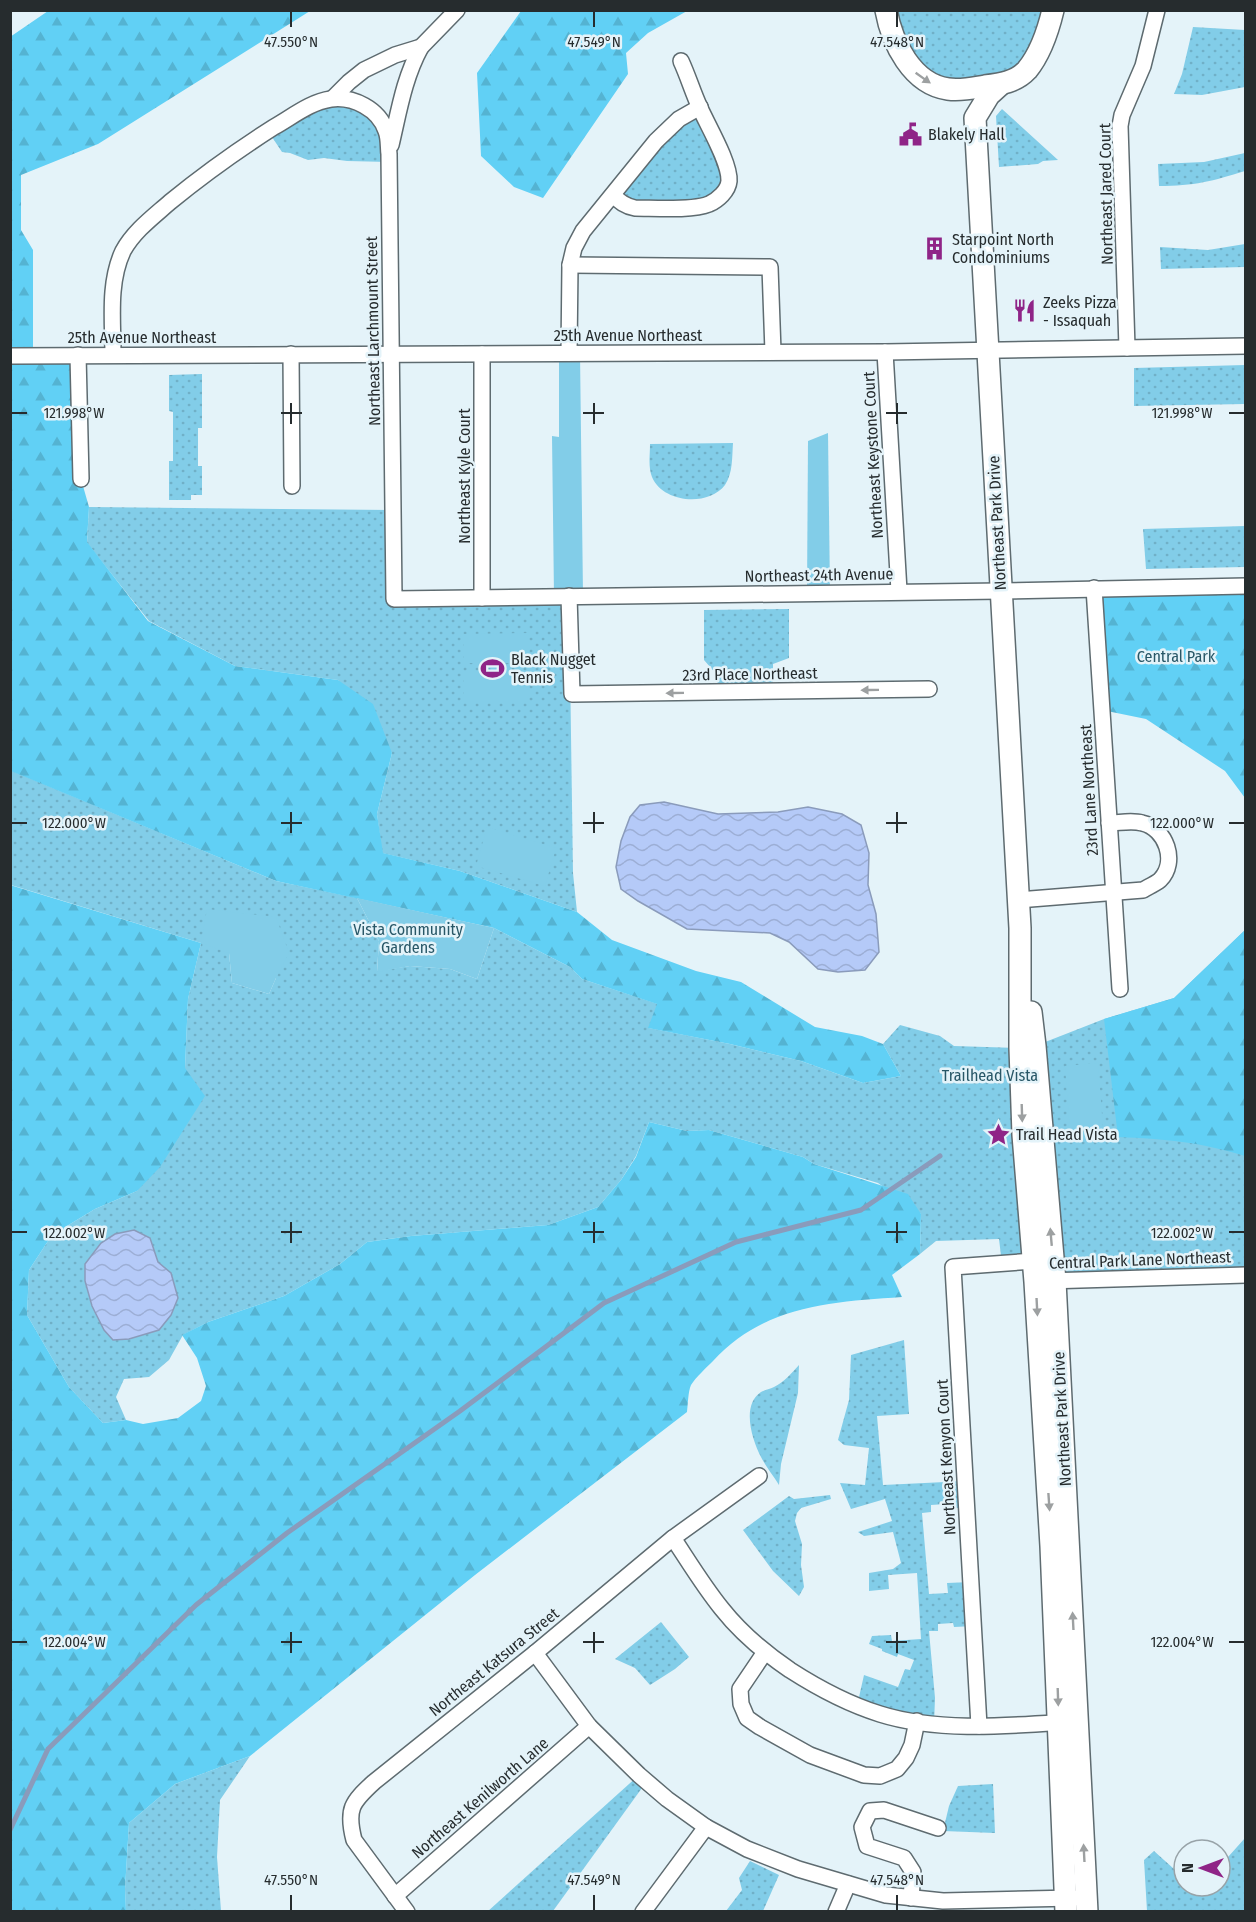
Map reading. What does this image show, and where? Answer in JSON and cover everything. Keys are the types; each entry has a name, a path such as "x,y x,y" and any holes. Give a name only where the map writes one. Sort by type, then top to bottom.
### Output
{"street":[{"path":"389,154 404,88 413,62 421,47 457,10"},
{"path":"886,10 898,46 917,75 929,83 947,89 1000,85 1016,80 1036,58 1044,41 1053,10"},
{"name":"Northeast Jared Court","path":"1127,348 1120,126 1122,115 1143,66 1157,10"},
{"path":"113,355 113,285 117,267 132,238 146,223 235,152 306,108 333,98 364,70 395,55 421,47"},
{"path":"613,195 620,203 635,208 699,207 710,204 725,191 729,182 728,168 681,61"},
{"path":"947,89 960,99 975,118 989,95 1000,85"},
{"name":"Northeast Larchmount Street","path":"333,98 353,101 373,111 386,131 389,154 394,599"},
{"path":"569,353 570,265 574,248 583,231 656,141 679,120 700,107"},
{"name":"Northeast Park Drive","path":"975,118 1018,900 1035,1046 1041,1275 1068,1722 1076,1905"},
{"path":"570,265 770,267 773,352"},
{"name":"25th Avenue Northeast","path":"10,356 885,352 1245,346"},
{"name":"Northeast Keystone Court","path":"885,352 899,591"},
{"path":"291,354 292,486"},
{"name":"Northeast Kyle Court","path":"482,354 482,598"},
{"path":"78,356 81,479"},
{"name":"Northeast 24th Avenue","path":"394,599 1245,586"},
{"name":"23rd Lane Northeast","path":"1094,588 1120,989"},
{"name":"23rd Place Northeast","path":"569,596 572,694 929,689"},
{"path":"1018,900 1143,890 1161,879 1168,862 1164,836 1143,823 1109,823"},
{"name":"Northeast Park Drive","path":"1020,928 1023,1135 1041,1275"},
{"name":"Northeast Kenyon Court","path":"979,1726 953,1267 1041,1275"},
{"name":"Central Park Lane Northeast","path":"1041,1275 1245,1275"},
{"name":"Northeast Katsura Street","path":"407,1911 354,1840 351,1817 352,1807 357,1798 673,1538 759,1476"},
{"path":"673,1538 723,1611 765,1652 799,1676 857,1706 917,1721 979,1726 1068,1722"},
{"path":"765,1652 740,1689 741,1704 747,1718 810,1755 864,1774 880,1776 897,1769 906,1758 912,1745 917,1721"},
{"path":"535,1653 589,1726 639,1774 706,1827 754,1852 798,1869 921,1903 1076,1905"},
{"name":"Northeast Kenilworth Lane","path":"395,1896 589,1726"},
{"path":"921,1903 914,1872 904,1858 867,1846 862,1827 870,1811 884,1810 938,1828"},
{"path":"643,1911 706,1827"},
{"path":"837,1911 848,1884"}],"green space":[{"path":"48,11 310,11 98,144 21,175 21,230 33,250 33,356 78,355 81,479 89,507 87,542 148,621 235,666 338,680 373,704 392,753 377,814 383,853 460,871 577,912 612,940 696,971 741,982 815,1027 862,1036 883,1044 901,1076 863,1083 801,1061 648,1028 657,1004 582,979 570,967 494,928 276,881 11,771 10,37"},
{"path":"521,11 687,11 648,33 626,53 628,74 543,198 514,187 481,156 477,73"},
{"path":"886,11 1053,11 1026,71 929,83"},
{"path":"1193,27 1245,30 1245,87 1202,95 1174,94 1182,74"},
{"path":"320,102 373,112 389,162 324,158 308,160 282,152 268,131"},
{"path":"700,107 728,168 719,198 635,208 613,195"},
{"path":"1002,109 1058,160 999,167 996,116"},
{"path":"1245,153 1245,171 1203,182 1159,186 1158,164 1204,162"},
{"path":"1245,244 1245,267 1161,269 1160,247 1208,250"},
{"path":"559,353 580,353 583,595 554,596 552,436 559,437"},
{"path":"1245,365 1245,404 1134,406 1134,368"},
{"path":"202,374 202,428 198,428 198,466 202,466 202,495 191,495 191,500 169,500 169,461 173,461 173,412 169,411 169,375"},
{"path":"828,433 830,592 807,593 808,441"},
{"path":"733,443 732,465 728,480 717,492 708,497 686,499 675,497 658,486 652,477 650,444"},
{"path":"89,507 393,510 394,599 569,596 573,873 577,912 460,871 382,853 377,814 392,753 338,680 235,666 149,621 87,543"},
{"path":"1245,526 1245,567 1146,569 1143,529"},
{"name":"Central Park","path":"1245,586 1245,798 1225,771 1146,719 1102,710 1094,588"},
{"path":"789,609 789,658 773,664 773,691 718,692 717,675 704,660 704,610"},
{"path":"529,633 529,663 464,663 464,634"},
{"path":"464,673 529,673 529,703 464,703"},
{"name":"Trailhead Vista","path":"10,770 276,881 357,898 379,941 377,971 410,966 450,969 477,979 494,928 570,967 582,979 658,1004 649,1028 801,1061 863,1083 901,1076 883,1044 900,1025 940,1036 954,1046 1020,1048 1034,1261 1002,1264 999,1239 936,1241 920,1254 921,1214 878,1183 814,1164 803,1157 709,1130 687,1131 649,1122 636,1156 621,1180 598,1207 548,1225 411,1236 367,1242 340,1264 284,1296 208,1322 183,1335 169,1360 149,1377 124,1379 116,1397 126,1420 103,1423 69,1387 27,1315 29,1270 52,1235 95,1209 137,1191 185,1068 188,999 201,943 11,885","holes":["229,953 276,978 269,994 232,983"]},
{"path":"487,827 556,848 545,886 476,866"},
{"path":"10,885 201,943 188,999 185,1068 205,1096 160,1167 137,1191 95,1209 52,1235 29,1270 27,1315 69,1387 103,1423 126,1420 143,1424 178,1418 201,1401 206,1386 197,1358 182,1335 208,1322 284,1296 340,1264 367,1242 411,1236 548,1225 598,1207 621,1180 636,1157 649,1122 687,1131 709,1130 803,1157 814,1164 908,1194 921,1214 920,1254 892,1275 902,1297 850,1301 800,1310 777,1317 733,1342 691,1385 687,1412 475,1575 250,1756 175,1784 129,1823 126,1911 11,1911"},
{"name":"Vista Community Gardens","path":"357,898 494,928 477,979 450,969 410,966 377,972 379,941"},
{"path":"207,909 276,917 289,953 269,994 232,983 229,953 201,943"},
{"path":"1245,930 1245,1276 1055,1281 1035,1046 1104,1019 1174,998"},
{"path":"1245,930 1245,1156 1213,1147 1182,1142 1118,1137 1104,1019 1174,998"},
{"path":"1098,1063 1103,1128 1070,1131 1065,1066"},
{"path":"904,1340 909,1414 877,1416 883,1485 966,1481 967,1507 947,1509 946,1504 931,1505 931,1512 922,1513 929,1594 948,1593 947,1583 971,1582 974,1626 954,1627 953,1623 938,1624 938,1631 929,1631 935,1698 934,1724 857,1706 864,1675 898,1687 905,1669 910,1670 914,1660 898,1654 897,1657 869,1644 872,1636 891,1635 892,1641 921,1639 917,1573 888,1575 889,1589 869,1591 869,1573 893,1569 901,1563 893,1532 864,1536 858,1532 892,1521 885,1499 851,1509 840,1483 865,1485 869,1448 844,1445 838,1440 849,1400 851,1355"},
{"path":"799,1365 798,1393 781,1464 779,1485 758,1450 750,1423 751,1405 761,1392 781,1383"},
{"path":"830,1495 831,1499 801,1508 797,1513 795,1521 802,1544 801,1565 804,1587 799,1596 773,1571 743,1530 789,1496 794,1499"},
{"path":"661,1622 689,1657 650,1685 635,1668 615,1659"},
{"path":"250,1756 220,1800 217,1857 221,1911 126,1912 129,1823 175,1784"},
{"path":"639,1775 647,1781 553,1911 487,1912"},
{"path":"993,1784 995,1833 943,1831 949,1806 958,1786"},
{"path":"1245,1838 1245,1911 1147,1911 1144,1860 1154,1851 1172,1867 1172,1898 1232,1898 1232,1853"},
{"path":"750,1861 779,1875 763,1911 726,1911 742,1890 739,1878"}],"water":[{"path":"664,802 718,814 778,812 808,807 842,814 861,825 869,853 868,885 876,914 879,952 865,970 838,972 818,969 789,942 770,933 687,929 638,901 621,889 616,867 621,841 630,817 640,805"},
{"path":"134,1230 150,1238 158,1262 171,1273 178,1298 171,1315 159,1330 129,1339 113,1340 104,1330 92,1306 85,1281 85,1264 101,1243 115,1234"}],"waterway":[{"path":"10,1830 48,1749 196,1605 287,1533 460,1411 604,1303 736,1242 861,1210 940,1156"}],"place":[{"name":"Blakely Hall","path":"910,134"},
{"name":"Starpoint North Condominiums","path":"934,248"},
{"name":"Zeeks Pizza - Issaquah","path":"1025,311"},
{"name":"Black Nugget Tennis","path":"493,668"},
{"name":"Trail Head Vista","path":"998,1134"}]}
